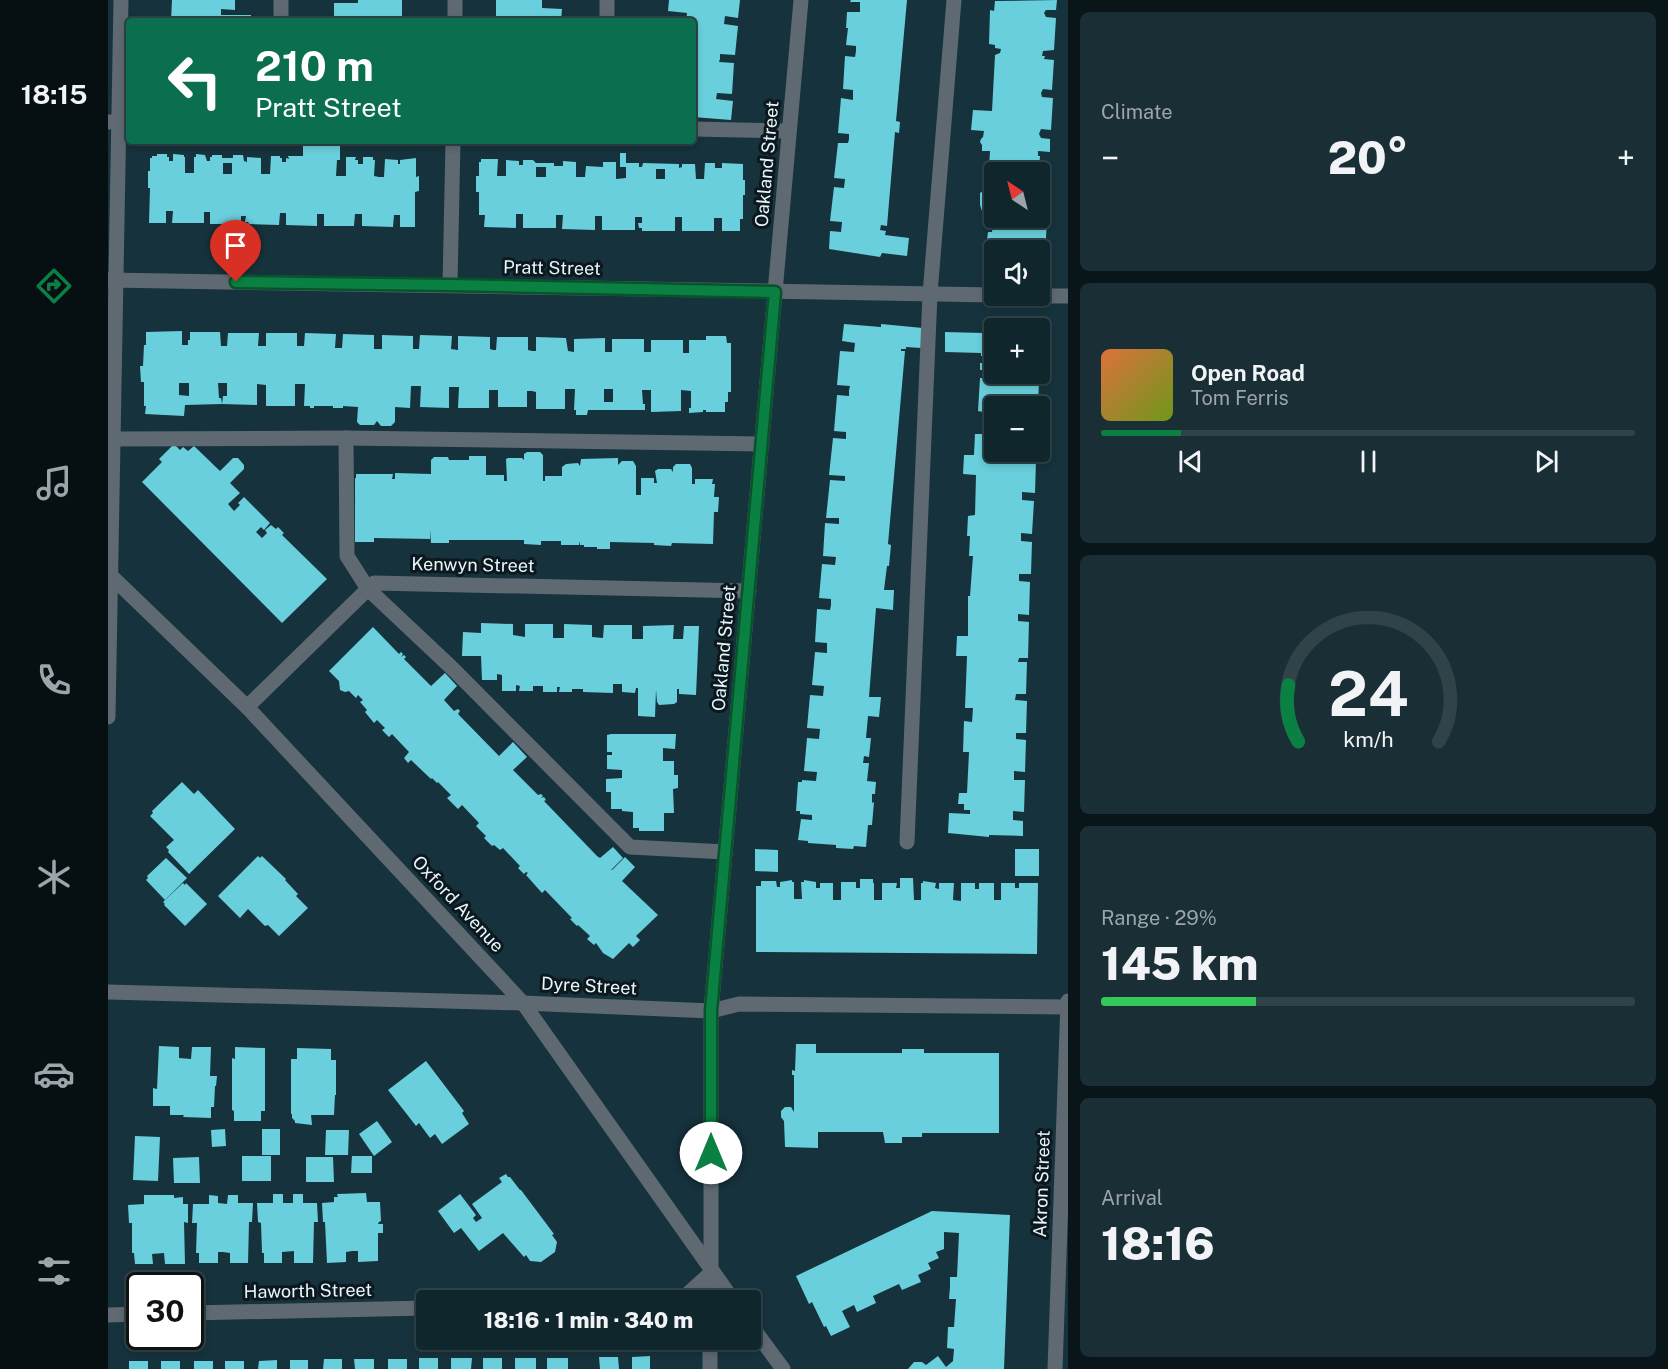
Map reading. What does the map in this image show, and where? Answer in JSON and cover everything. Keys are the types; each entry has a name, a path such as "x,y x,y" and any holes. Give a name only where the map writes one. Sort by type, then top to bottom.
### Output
{"street":[{"path":"108,717 112,280 119,122 121,0"},
{"path":"281,0 281,18"},
{"path":"455,0 455,18"},
{"path":"607,0 607,18"},
{"name":"Oakland Street","path":"711,1290 711,1011 801,0"},
{"path":"908,842 930,294 954,0"},
{"path":"696,129 789,131"},
{"path":"450,285 453,144"},
{"name":"Pratt Street","path":"112,280 984,295"},
{"path":"1050,296 1068,296"},
{"path":"112,438 346,438 762,444"},
{"path":"346,438 347,556 368,589 453,669 630,847 725,852"},
{"name":"Oxford Avenue","path":"109,574 247,707 523,1003 726,1290"},
{"name":"Kenwyn Street","path":"368,589 374,583 749,591"},
{"path":"247,707 368,589"},
{"name":"Dyre Street","path":"108,992 523,1003 711,1011 739,1004 1068,1007"},
{"name":"Akron Street","path":"1055,1369 1068,1001"},
{"path":"692,1290 712,1272"},
{"name":"Haworth Street","path":"204,1313 416,1308"},
{"path":"108,1315 126,1314"},
{"path":"761,1339 783,1369"},
{"path":"710,1369 711,1350"}],"building":[{"path":"172,0 235,0 235,10 221,9 221,15 251,15 251,18 171,18"},
{"path":"358,0 402,0 402,18 315,18 334,17 334,3 358,3"},
{"path":"496,0 542,0 542,8 562,9 561,18 496,18"},
{"path":"669,0 740,0 738,18 725,16 724,24 738,26 735,55 720,54 719,62 734,63 732,94 717,93 716,99 733,101 731,120 696,117 696,18 686,18 687,13 668,11"},
{"path":"851,0 907,0 896,121 900,122 899,133 895,132 887,226 881,225 880,230 886,231 885,235 909,238 907,256 882,253 880,257 829,249 830,231 841,232 842,222 830,221 834,187 844,188 845,179 834,178 838,143 848,143 849,139 849,134 838,133 841,98 853,100 853,90 843,89 845,56 855,57 856,51 856,46 846,45 847,12 860,12 860,2 850,2"},
{"path":"1057,0 1056,10 1046,10 1044,13 1046,17 1056,18 1054,50 1043,51 1042,56 1045,56 1044,59 1054,60 1052,90 1043,89 1041,93 1042,97 1053,98 1051,130 1041,129 1039,134 1041,138 1050,139 1050,152 1038,151 1040,162 989,162 990,151 982,151 980,142 984,131 971,130 973,110 992,111 995,55 1000,53 1001,49 989,44 990,10 994,11 995,1"},
{"path":"303,144 340,144 340,160 337,160 336,176 346,176 346,157 356,157 358,164 363,164 363,157 373,157 375,160 374,176 379,177 384,177 385,159 398,160 400,164 400,160 416,158 419,191 415,192 415,227 400,227 400,215 394,215 393,227 362,226 362,214 355,214 354,226 324,226 324,214 317,214 317,226 286,225 286,213 280,213 279,225 249,224 245,222 246,216 241,216 241,224 210,224 210,212 204,212 204,223 172,223 173,211 166,211 166,223 149,223 148,171 150,171 152,156 167,154 169,161 173,161 173,154 184,155 185,173 194,173 196,154 205,155 207,161 210,161 212,155 233,158 233,155 243,155 244,161 247,162 247,157 261,158 261,174 270,174 271,156 280,156 282,162 286,162 286,158 289,159 288,156 303,156","holes":["223,163 232,163 232,174 223,174"]},
{"path":"620,153 626,153 626,163 639,163 639,167 642,167 643,163 679,164 679,168 682,164 695,164 696,179 704,179 705,163 715,163 715,168 722,168 722,163 743,164 745,195 743,195 743,219 740,219 740,231 722,231 722,218 714,218 714,231 682,231 682,217 675,217 675,231 642,231 638,223 642,223 642,217 635,217 635,230 602,230 602,216 595,216 595,230 562,229 563,215 556,215 556,228 523,228 523,214 516,214 516,228 484,227 485,215 479,215 476,176 479,176 481,159 498,159 497,176 506,176 506,160 519,161 519,165 523,165 523,160 533,160 536,163 554,163 554,166 563,166 563,161 576,162 576,177 585,177 586,166 603,167 603,162 616,162 616,179 626,178 626,167 620,167","holes":["536,167 546,167 546,177 536,177","656,169 665,169 665,179 656,179"]},
{"path":"984,191 984,211 980,205 980,193"},
{"path":"992,228 1047,228 1046,240 987,240 988,232 992,232"},
{"path":"844,324 881,327 881,324 923,328 921,348 901,349 905,351 888,544 891,545 884,590 894,590 893,610 876,608 869,697 881,697 879,717 868,716 866,738 871,738 869,757 864,756 863,763 869,763 867,781 876,782 875,794 872,794 872,803 874,802 872,825 868,825 866,847 854,846 853,849 798,840 801,819 812,820 812,815 800,814 800,811 796,811 798,782 816,781 817,772 804,771 807,738 819,739 820,729 807,728 810,695 823,696 824,686 812,685 815,652 827,653 827,643 815,642 817,609 830,610 831,605 831,599 819,598 822,564 835,565 836,557 823,556 825,523 839,524 839,518 826,518 830,480 845,481 845,476 829,475 833,438 846,439 846,432 834,431 837,395 849,396 850,386 837,385 840,351 854,352 855,343 842,341"},
{"path":"182,331 182,345 188,345 190,332 220,332 221,346 227,346 228,333 259,333 258,346 266,346 266,333 297,333 297,346 304,346 305,333 336,334 335,348 342,348 343,334 374,335 374,349 382,349 382,335 413,336 413,349 419,349 420,335 452,336 451,349 458,350 458,336 490,337 490,349 493,350 496,350 497,337 528,337 528,350 532,351 536,351 536,337 566,338 568,351 574,352 574,339 605,338 605,352 612,352 612,339 644,339 644,352 651,352 651,340 683,340 683,353 689,353 689,340 706,340 706,336 726,336 727,343 731,343 731,392 728,392 728,402 725,402 725,412 703,410 703,412 689,413 691,391 681,390 681,411 651,412 651,390 642,390 645,410 588,410 587,415 576,415 576,410 574,410 575,389 565,389 565,409 536,409 536,392 532,391 527,391 527,407 498,407 498,390 489,390 489,408 458,408 459,387 449,387 449,408 420,407 421,386 411,386 410,408 395,407 395,422 391,426 381,426 377,421 374,425 360,425 357,422 358,407 314,406 310,408 310,406 304,406 305,384 295,384 295,406 266,406 266,385 257,384 257,405 185,405 184,416 145,414 144,382 141,382 140,366 143,366 146,332","holes":["179,383 189,383 189,396 179,395","218,383 227,383 227,396 223,396 222,404 219,398","604,389 613,389 613,402 604,402"]},
{"path":"945,332 984,333 984,356 981,356 981,353 945,352"},
{"path":"980,363 984,363 984,370 980,370"},
{"path":"980,378 984,378 984,384 1039,384 1038,396 984,396 984,462 1036,462 1035,493 1022,492 1022,500 1034,501 1032,534 1021,533 1021,541 1032,542 1031,574 1019,574 1019,581 1030,582 1029,615 1018,614 1018,621 1029,622 1028,658 1019,658 1018,662 1027,662 1026,694 1016,694 1015,700 1027,701 1026,733 1016,733 1016,739 1026,740 1025,772 1014,771 1014,780 1025,780 1024,812 1013,811 1013,820 1023,821 1023,836 989,835 989,837 948,833 949,813 970,814 970,810 964,810 964,804 958,804 959,793 967,793 969,752 963,752 964,721 972,722 973,708 965,708 967,656 956,656 957,636 968,636 968,596 970,596 973,556 969,556 970,536 967,536 968,516 975,515 976,475 963,474 964,455 974,455 975,434 983,434 983,412 978,411"},
{"path":"174,444 180,450 183,447 188,451 194,446 220,471 233,458 238,458 244,465 244,469 230,483 240,493 228,504 234,511 244,497 270,523 264,530 261,527 256,532 262,538 267,533 265,530 271,525 276,529 278,527 284,533 282,535 327,579 282,623 142,482 162,462 159,459"},
{"path":"540,452 543,455 543,481 545,481 545,476 562,476 562,467 566,464 578,463 580,466 581,459 618,458 618,465 622,461 633,461 636,466 636,495 641,495 641,478 654,478 654,483 657,483 655,471 658,469 671,469 673,472 676,464 690,464 692,484 695,484 695,479 713,479 714,497 719,497 718,512 714,512 713,544 672,543 671,546 654,545 654,543 610,542 610,549 597,549 597,547 584,547 580,545 580,541 579,545 561,545 561,541 541,541 541,545 524,544 524,540 449,540 449,543 431,543 430,530 430,539 374,538 374,542 355,542 356,474 393,474 392,479 395,479 395,473 431,474 431,460 434,457 469,460 469,456 486,456 486,475 504,475 504,481 507,481 506,459 522,458 524,460 524,454"},
{"path":"481,623 513,624 513,635 525,637 525,624 553,624 553,638 564,638 564,624 592,625 592,637 603,638 604,625 632,625 632,639 643,639 643,626 674,625 673,639 683,639 684,626 699,626 696,695 679,694 679,689 677,689 677,702 659,705 656,690 655,717 638,716 638,688 635,693 622,692 622,684 613,684 613,693 583,692 583,689 559,692 560,687 557,687 557,692 543,692 543,686 533,686 533,691 519,691 520,686 516,685 516,691 502,691 502,675 497,674 497,680 482,680 481,656 462,656 463,632 481,633"},
{"path":"373,627 399,654 401,652 403,654 401,657 404,655 406,657 404,659 431,686 445,673 457,686 444,700 454,711 458,709 460,711 458,714 499,756 513,742 527,757 513,770 538,795 543,796 541,798 544,797 546,800 544,801 597,856 600,858 613,847 623,858 611,870 625,857 635,867 622,881 658,915 636,936 640,940 633,947 629,943 613,959 603,953 596,943 594,945 587,939 590,936 570,919 572,918 545,890 542,893 526,875 528,873 524,874 518,868 520,866 503,848 500,850 492,846 484,838 486,836 476,826 479,823 462,805 458,809 447,798 451,795 438,782 431,779 411,760 408,763 404,758 409,752 392,734 389,737 382,730 385,728 377,720 374,723 360,702 363,700 358,695 356,698 349,691 340,690 339,681 329,671"},
{"path":"676,734 675,749 663,748 663,761 674,761 674,775 678,775 678,788 673,789 674,813 664,813 664,831 639,831 639,828 633,828 633,812 611,809 611,792 606,792 606,779 622,778 622,770 607,769 607,755 612,755 612,752 607,752 607,735"},
{"path":"182,782 194,794 198,790 235,829 189,874 168,852 166,847 174,840 150,816 152,811"},
{"path":"755,849 778,850 778,872 755,871"},
{"path":"1015,849 1039,849 1039,876 1015,876"},
{"path":"258,856 260,858 262,856 286,879 298,894 296,896 308,908 279,936 248,909 240,918 218,896"},
{"path":"166,858 187,878 165,900 146,880 147,876"},
{"path":"900,878 913,878 914,900 921,900 923,881 936,883 935,888 939,889 939,883 954,883 953,900 961,901 961,883 975,883 975,889 979,889 979,883 994,883 994,900 1001,900 1001,883 1015,883 1015,888 1019,888 1019,883 1038,883 1037,954 756,952 756,886 761,886 761,881 776,881 777,887 780,887 780,882 792,880 794,899 802,899 801,882 804,880 816,882 816,888 820,888 820,883 833,883 833,900 841,900 841,882 856,882 856,888 860,888 860,879 873,879 874,900 882,900 882,883 897,883 896,888 900,888"},
{"path":"183,883 185,885 186,883 207,904 185,926 163,902"},
{"path":"796,1044 816,1044 816,1053 902,1053 902,1049 924,1049 924,1053 999,1053 999,1133 922,1133 922,1137 902,1137 902,1143 885,1143 883,1132 818,1132 818,1148 785,1147 784,1121 781,1111 785,1107 791,1107 794,1112 792,1070 795,1071"},
{"path":"159,1046 179,1047 179,1058 191,1059 192,1047 211,1047 210,1076 217,1076 211,1118 170,1115 170,1106 153,1106 153,1088 157,1089"},
{"path":"235,1047 265,1048 265,1111 261,1111 261,1121 234,1121 232,1058 235,1059"},
{"path":"297,1048 331,1049 331,1060 336,1060 334,1115 311,1115 312,1125 295,1123 291,1114 291,1059 297,1059"},
{"path":"426,1061 464,1111 462,1113 469,1124 442,1144 435,1134 430,1138 419,1123 416,1126 388,1090"},
{"path":"377,1121 392,1142 374,1156 359,1134"},
{"path":"225,1129 226,1146 212,1147 211,1130"},
{"path":"262,1129 280,1129 280,1155 262,1155"},
{"path":"326,1130 349,1130 348,1155 325,1155"},
{"path":"135,1136 160,1137 158,1181 133,1180"},
{"path":"242,1156 271,1156 271,1181 242,1181"},
{"path":"352,1156 372,1156 372,1173 351,1173"},
{"path":"199,1157 200,1183 174,1183 173,1158"},
{"path":"306,1157 333,1157 334,1182 306,1182"},
{"path":"506,1174 554,1234 552,1235 557,1242 555,1252 541,1262 530,1261 526,1255 524,1257 503,1233 479,1251 461,1228 454,1233 438,1211 460,1194 476,1215 473,1218 476,1222 482,1218 472,1204 502,1182 499,1178"},
{"path":"366,1193 367,1202 380,1202 381,1221 378,1224 383,1224 383,1233 378,1233 378,1261 358,1262 358,1251 352,1251 346,1252 346,1262 327,1263 322,1203 334,1202 334,1197 338,1197 337,1194"},
{"path":"273,1194 283,1194 283,1203 293,1203 293,1194 303,1194 303,1203 317,1203 318,1222 314,1222 313,1263 294,1263 294,1251 282,1252 282,1263 264,1263 257,1203 273,1203"},
{"path":"144,1195 174,1195 174,1198 183,1197 183,1204 188,1204 188,1223 184,1222 185,1264 165,1264 164,1253 152,1254 153,1264 135,1264 134,1253 132,1253 132,1223 129,1223 128,1205 144,1204"},
{"path":"209,1195 218,1196 218,1203 227,1204 228,1195 238,1195 238,1203 253,1203 252,1222 249,1222 248,1263 230,1263 230,1253 218,1252 218,1263 199,1263 199,1253 196,1253 197,1223 192,1223 193,1204 209,1204"},
{"path":"932,1211 1010,1215 1004,1369 908,1369 914,1362 922,1362 926,1365 938,1356 946,1367 953,1361 954,1349 947,1348 948,1327 954,1327 956,1299 949,1299 950,1277 957,1277 959,1233 944,1232 944,1249 936,1252 939,1258 928,1263 931,1269 918,1275 921,1282 902,1290 899,1284 873,1296 876,1303 857,1312 854,1305 842,1311 850,1327 831,1336 812,1302 809,1304 796,1276"},
{"path":"650,1356 650,1369 632,1369 632,1357"},
{"path":"599,1357 618,1357 619,1369 600,1369"},
{"path":"419,1358 438,1358 438,1369 419,1369"},
{"path":"451,1358 472,1358 471,1369 451,1369"},
{"path":"483,1358 502,1358 502,1369 483,1369"},
{"path":"515,1358 536,1358 536,1369 515,1369"},
{"path":"547,1358 568,1358 568,1369 547,1369"},
{"path":"324,1359 342,1359 342,1369 323,1369"},
{"path":"354,1359 374,1359 374,1369 355,1369"},
{"path":"388,1359 407,1359 407,1369 388,1369"},
{"path":"277,1360 277,1369 258,1369 259,1361"},
{"path":"290,1360 308,1360 308,1369 290,1369"},
{"path":"129,1361 148,1361 148,1369 129,1369"},
{"path":"161,1361 180,1361 180,1369 161,1369"},
{"path":"194,1361 213,1361 213,1369 194,1369"},
{"path":"225,1361 244,1361 244,1369 225,1369"}],"route":[{"path":"236,282 775,292 711,1011 711,1153"}]}
